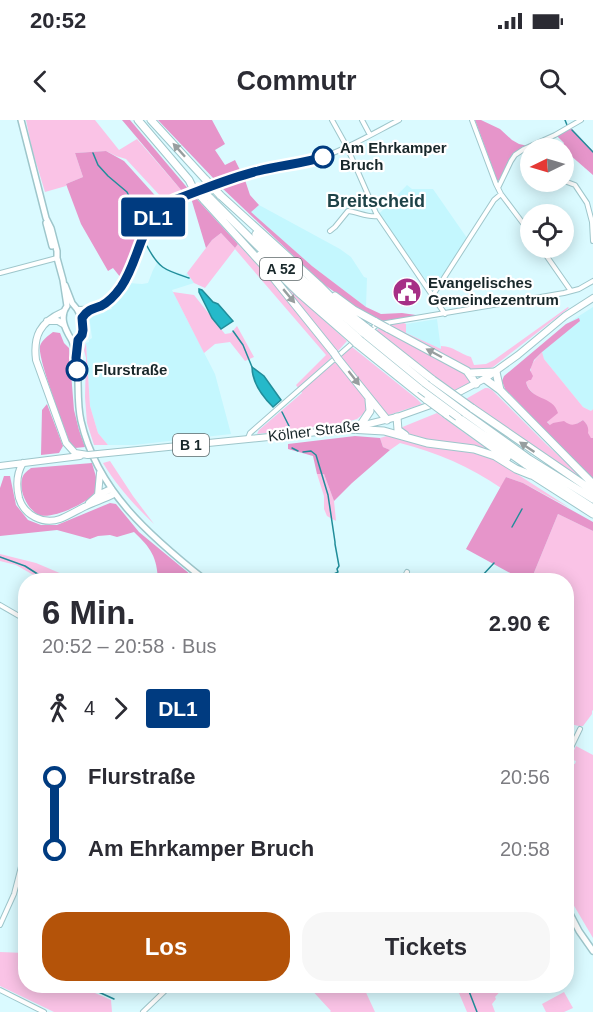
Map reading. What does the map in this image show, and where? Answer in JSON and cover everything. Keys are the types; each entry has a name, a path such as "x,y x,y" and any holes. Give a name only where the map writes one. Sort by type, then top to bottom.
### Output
{"highway":[{"name":"A 52","path":"138,120 207,199 281,270 423,386 525,464 593,508"},
{"name":"A 52","path":"151,120 285,264 361,335"},
{"path":"220,195 319,285 344,310 361,335 427,400 531,475 593,514"},
{"path":"207,199 293,301 387,420"},
{"path":"223,220 298,292 433,380 543,459 593,491"},
{"path":"319,285 354,310 470,373 496,372 500,390"},
{"path":"470,373 476,384"},
{"path":"485,379 500,390 593,484"},
{"path":"360,426 370,411 369,397"},
{"name":"A 52","path":"462,415 593,499"},
{"path":"397,417 398,429 411,439"},
{"path":"348,429 384,431 433,444 474,449 495,456 531,475"}],"main road":[{"path":"21,120 53,252 63,280 63,288 70,308 82,318 82,335 75,340"},
{"name":"Kölner Straße","path":"1,466 348,429 387,420 442,401 485,379 564,316 593,298"},
{"path":"70,308 50,318 42,326 34,350 66,443 75,453 88,455"},
{"path":"70,308 63,324 67,335 75,340"},
{"path":"47,321 63,324"},
{"path":"75,340 80,418 89,448 100,472 112,491 142,526 196,573"},
{"path":"62,459 66,443"},
{"path":"16,479 23,463"},
{"path":"1,466 11,471 16,479 22,506 28,513 42,520 60,519 100,501 112,491"},
{"path":"98,495 100,472"},
{"path":"87,506 98,495 112,491"},
{"path":"574,921 593,951"}],"street":[{"path":"332,120 347,147 378,216 445,314"},
{"path":"362,120 370,135"},
{"path":"70,308 92,308 109,300 123,285 151,219 174,200 239,176 310,161 347,147 399,120"},
{"path":"472,120 499,191 520,219"},
{"path":"433,295 494,200 510,161 515,155 581,120"},
{"path":"574,185 587,203 592,222 593,241"},
{"path":"330,231 348,211 373,217 378,216"},
{"path":"0,273 57,258"},
{"path":"548,258 571,291"},
{"path":"248,439 250,433 338,354 373,328 386,323 571,291 593,281"},
{"path":"82,318 92,308"},
{"path":"0,605 18,615"},
{"path":"574,741 580,729"},
{"path":"0,925 9,909 18,879"},
{"path":"0,990 44,1012"},
{"path":"143,1012 163,993"}],"shaded area":[{"path":"26,120 95,120 119,150 137,139 182,191 164,200 126,159 106,151 75,153 83,177 66,186 45,192"},
{"path":"122,120 130,120 190,191 182,191"},
{"path":"158,120 212,120 225,144 215,150 225,165 235,160 241,172 216,181"},
{"path":"475,120 481,120 500,129 520,144 520,151 514,154 500,181 497,180"},
{"path":"571,128 593,151 593,175 574,158 574,138 557,136"},
{"path":"106,151 124,161 161,202 143,224 121,278 113,268 108,271 81,224 66,184 83,177 75,153"},
{"path":"245,180 250,195 259,205 251,212 312,266 366,307 381,314 416,315 382,321 357,308 322,283 221,187"},
{"path":"407,185 412,189 433,189 467,238 433,290 379,214"},
{"path":"195,197 238,244 235,248 221,233 206,248 191,198"},
{"path":"259,205 351,257 367,278 366,307 312,266 250,212"},
{"path":"221,233 235,248 238,244 265,273 332,357 298,388 296,385 326,355 235,249 205,288 194,283 187,273 212,240"},
{"path":"157,263 161,267 185,275 187,273 194,283 172,290 215,374 231,434 134,445 108,445 98,433 90,406 86,343 92,338 89,315 112,309 110,305 129,283 148,283"},
{"path":"275,276 347,341 337,352"},
{"path":"173,292 194,295 225,334 231,333 237,326 254,357 245,361 230,342 215,344 204,353"},
{"path":"568,307 493,367 482,371 471,370 388,325 404,323 406,333 441,349 441,346 450,348 471,357 474,365 486,364"},
{"path":"593,307 593,409 591,411 583,407 544,359 540,349 568,323"},
{"path":"579,318 580,321 534,360 530,370 533,376 526,382 532,392 555,407 558,413 547,422 550,425 564,421 574,425 583,420 587,424 588,433 593,438 593,480 505,389 502,381 504,376 566,324"},
{"path":"437,319 441,350 396,328 406,324"},
{"path":"379,328 461,370 469,376 471,382 453,391 376,331"},
{"path":"53,332 60,333 69,348 74,410 85,447 75,448 70,443 43,364 40,346"},
{"path":"86,343 90,406 98,433 108,445 94,445 87,423 84,350"},
{"path":"352,347 422,404 386,416 341,356"},
{"path":"542,352 544,359 583,407 591,411 593,409 593,438 587,433 588,429 583,420 573,426 553,423 551,426 546,420 539,401 526,382 531,374 532,364"},
{"path":"335,362 363,394 368,410 357,419 340,424 257,434 302,393 301,391"},
{"path":"485,388 492,390 593,487 464,400"},
{"path":"47,404 63,446 59,453 41,455 42,410"},
{"path":"437,413 488,451 418,438 400,428"},
{"path":"390,435 470,450 492,458 570,508 523,483 506,477 501,488 453,461 427,451 400,443 390,450 383,447 380,438"},
{"path":"355,436 380,438 383,447 390,450 334,501 324,474 317,474 313,456 288,449 288,444"},
{"path":"110,461 154,524 126,495 108,471 103,463"},
{"path":"92,463 97,487 87,500 61,512 45,516 39,515 28,504 21,484 23,476 31,468"},
{"path":"317,474 324,474 334,501 336,521 327,516 324,509 324,496"},
{"path":"4,476 10,476 16,505 28,520 41,525 57,525 110,503 116,504 139,532 189,573 157,573 152,553 134,532 117,537 110,535 90,539 57,530 0,536 0,488"},
{"path":"506,477 523,483 593,522 593,531 558,514 534,573 510,573 466,549"},
{"path":"558,514 593,531 593,711 583,726 574,725 574,573 534,573"},
{"path":"0,554 36,563 60,573 30,573 16,565 0,561"},
{"path":"576,746 593,755 593,938 574,906 574,764 576,761 574,760"},
{"path":"0,952 18,953 18,993 95,993 111,1000 112,1012 54,1012 0,986"},
{"path":"314,993 366,993 375,1012 330,1012"},
{"path":"459,993 499,993 492,1004 495,1012 467,1012"},
{"path":"565,993 573,1008 564,1012 546,1012 542,1004"}],"water":[{"path":"199,289 218,304 233,321 221,329 212,318"},
{"path":"252,367 264,376 281,400 273,407 259,389"}],"waterway":[{"path":"565,120 567,125"},
{"path":"572,130 593,152"},
{"path":"93,153 98,165 127,192 131,200 132,221 138,228"},
{"path":"147,246 155,260 164,268 189,278"},
{"path":"233,331 243,345 252,367"},
{"path":"282,412 289,426"},
{"path":"292,448 298,451"},
{"path":"303,452 311,451 316,455 328,495 339,566 336,573"},
{"path":"512,527 522,509"},
{"path":"0,557 25,566 36,573"},
{"path":"485,573 494,563"},
{"path":"101,993 114,999"},
{"path":"470,993 477,1012"}],"bus line":[{"name":"DL1","path":"77,370 76,358 78,340 83,330 82,318 86,312 109,300 123,285 147,226 156,213 174,200 239,176 323,157"}],"place":[{"name":"Am Ehrkamper Bruch","path":"323,157"},
{"name":"Evangelisches Gemeindezentrum","path":"407,292"},
{"name":"Flurstraße","path":"77,370"}],"district":[{"name":"Breitscheid","path":"376,201"}]}
